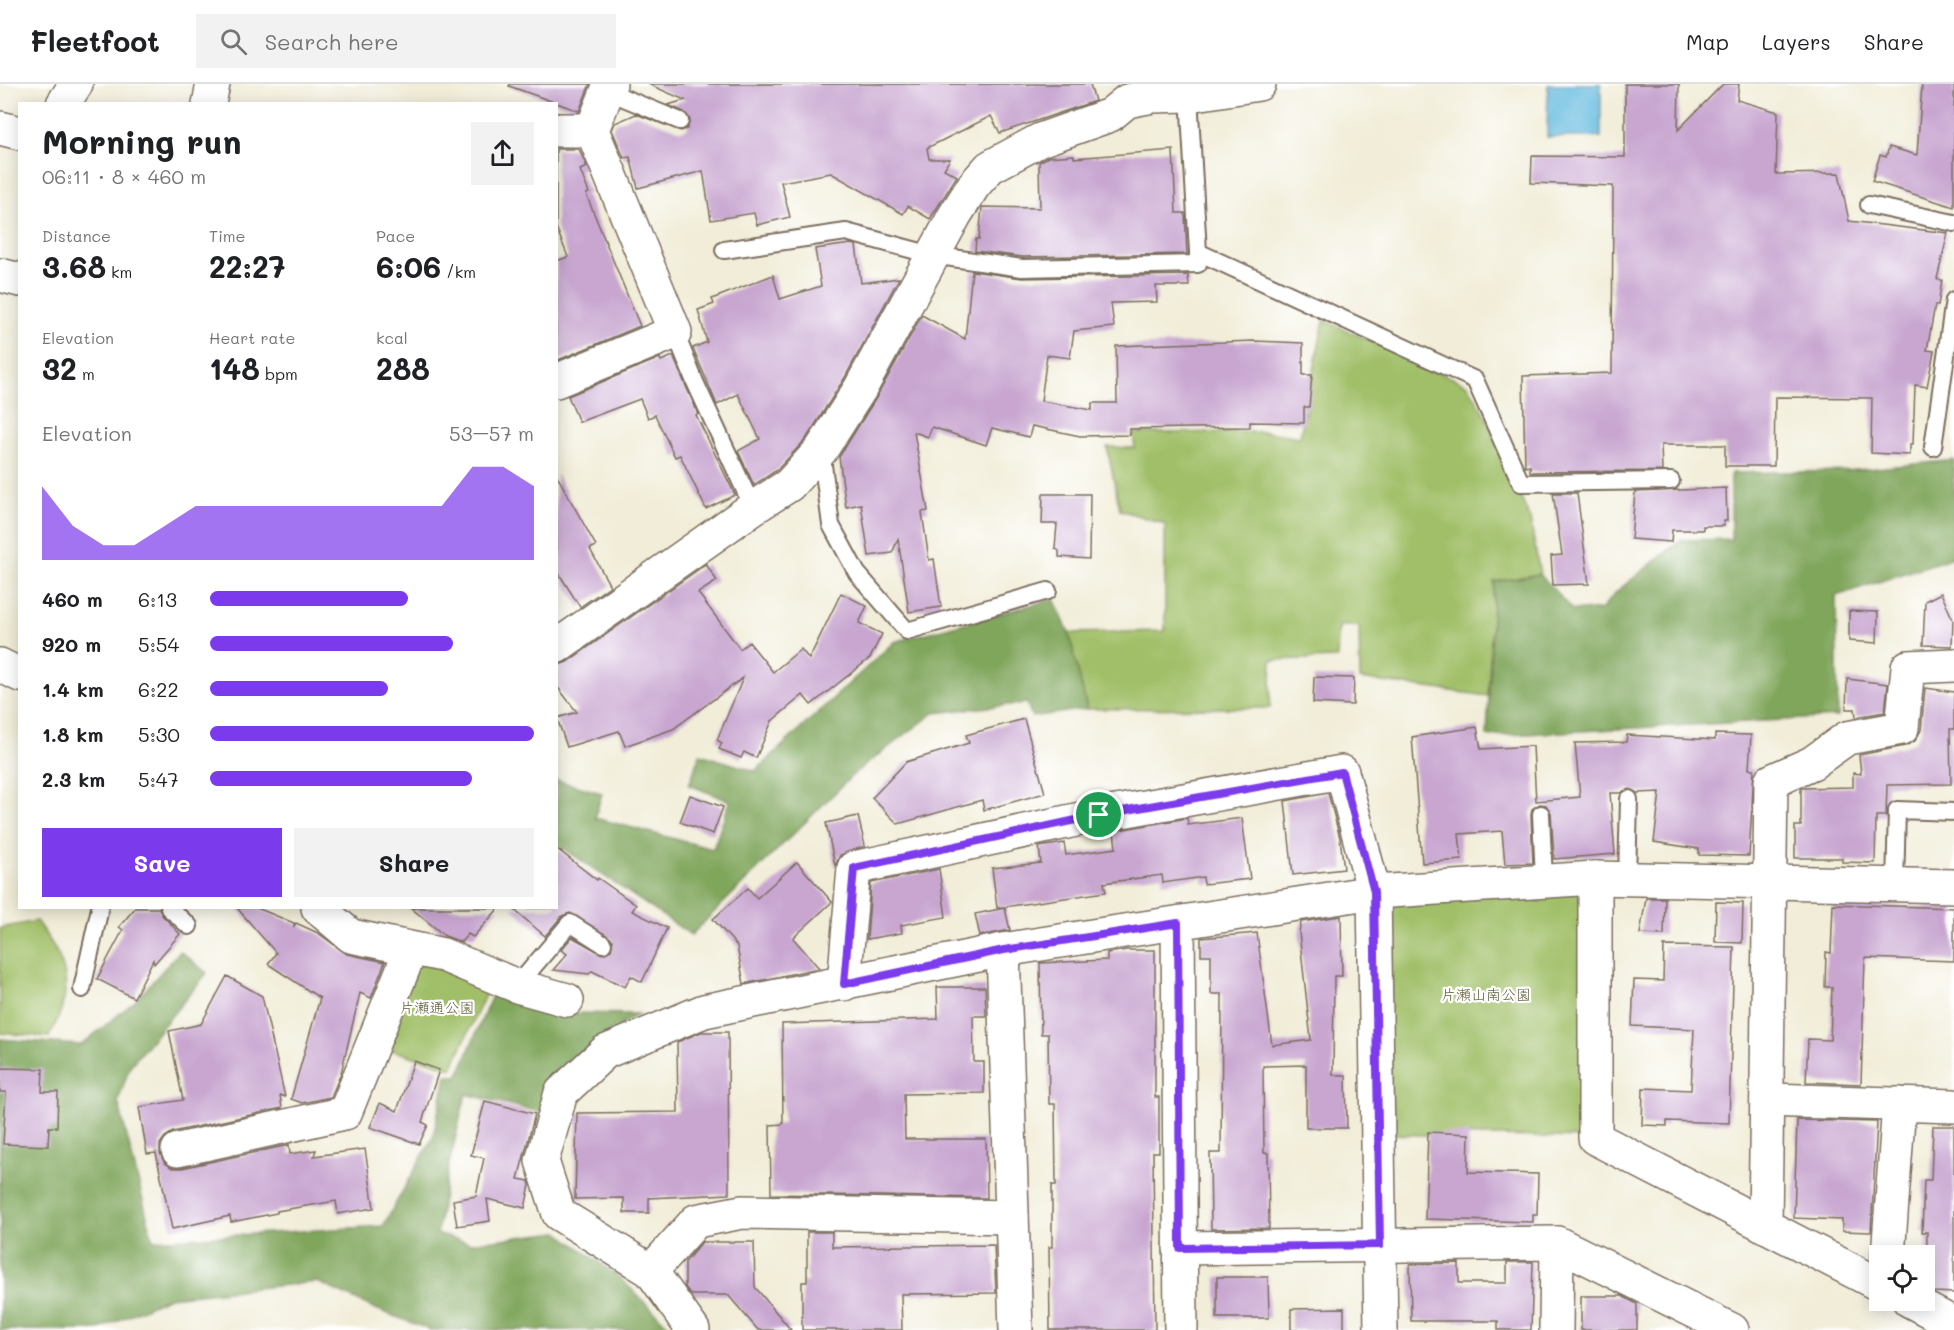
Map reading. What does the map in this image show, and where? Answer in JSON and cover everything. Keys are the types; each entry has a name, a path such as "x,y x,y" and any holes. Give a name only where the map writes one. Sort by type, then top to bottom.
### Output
{"street":[{"path":"64,102 76,84"},
{"path":"209,102 213,84"},
{"path":"558,646 789,485 821,450 860,389 932,255 974,184 990,167 1040,140 1110,115 1119,92 1153,96 1189,95 1259,84"},
{"path":"558,380 675,332 592,130 609,88"},
{"path":"0,128 18,132"},
{"path":"558,130 592,130"},
{"path":"0,275 18,280"},
{"path":"0,665 18,674"},
{"path":"1765,1226 1772,881 1771,781 1812,763 1847,738 1902,728 1908,667 1954,665"},
{"path":"844,984 854,868 1099,815 1342,772 1374,892 1381,1330"},
{"path":"1611,879 1595,1138 1869,1279"},
{"path":"693,1330 651,1271 559,1214 542,1161 561,1093 605,1052 704,1011 1004,950 1374,892 1544,880 1611,879 1954,886"},
{"path":"319,909 351,936 442,955 517,986 567,1000"},
{"path":"1178,923 1181,1330"},
{"path":"178,1150 345,1113 411,948"},
{"path":"1004,950 1016,1330"},
{"path":"1767,1100 1954,1106"},
{"path":"1889,1245 1899,1104"},
{"path":"651,1271 696,1221 742,1212 1012,1217"},
{"path":"1180,1248 1557,1243 1732,1330"},
{"path":"1556,1330 1557,1243"},
{"path":"1930,1311 1954,1324"}],"lane":[{"path":"609,88 680,121"},
{"path":"724,250 846,232 932,255 1022,268 1198,264 1189,95"},
{"path":"1869,205 1954,224"},
{"path":"1198,252 1474,380 1505,454 1521,483 1671,481"},
{"path":"1934,447 1954,300"},
{"path":"675,332 695,382 753,508"},
{"path":"821,450 831,525 857,573 907,632 1048,591"},
{"path":"1611,879 1629,799"},
{"path":"1895,885 1897,810 1954,812"},
{"path":"1541,814 1544,880"},
{"path":"82,989 100,909"},
{"path":"170,909 189,926"},
{"path":"517,986 570,923 603,944"}],"green space":[{"path":"1324,320 1468,385 1485,414 1530,519 1540,574 1494,582 1488,696 1360,679 1359,626 1339,626 1337,658 1272,660 1270,708 1087,709 1069,633 1165,631 1165,524 1120,510 1107,447 1135,448 1133,433 1267,432 1300,437"},
{"path":"1954,460 1954,557 1836,596 1838,717 1487,736 1494,582 1540,574 1572,610 1601,610 1616,592 1681,540 1731,539 1731,473 1847,471"},
{"path":"1054,599 1069,633 1087,709 1032,717 1027,703 934,713 856,772 691,935 558,845 558,781 602,793 595,818 713,849 730,801 689,785 700,754 755,771 894,642"},
{"name":"片瀬山南公園","path":"1595,878 1595,1138 1379,1134 1374,892"},
{"path":"36,921 56,950 65,977 63,1004 58,1020 49,1037 0,1033 0,928"},
{"path":"180,951 207,973 130,1066 118,1101 153,1240 383,1226 433,1137 446,1075 458,1076 493,993 566,1013 638,1014 593,1043 543,1113 466,1094 449,1165 437,1234 470,1243 558,1232 618,1276 673,1330 430,1330 317,1282 169,1297 97,1330 0,1330 0,1039 81,1045 135,1001"},
{"name":"片瀬通公園","path":"416,958 491,982 452,1068 381,1047"}],"water":[{"path":"1548,84 1601,84 1601,137 1547,137"}],"building":[{"path":"510,84 590,84 579,111 509,86"},
{"path":"648,84 1090,84 1095,101 1000,133 991,116 927,148 929,159 950,159 944,169 957,176 930,219 908,206 903,214 831,173 781,182 790,217 757,225 754,213 711,220 703,171 638,188 630,157 624,158 612,130 615,123 636,114 681,131 687,129 690,120 684,112 668,105 685,100"},
{"path":"1625,84 1679,84 1678,130 1723,84 1739,84 1737,100 1778,112 1776,174 1839,173 1849,221 1948,233 1937,279 1942,280 1938,306 1935,305 1927,350 1934,351 1927,387 1915,385 1913,444 1910,444 1910,455 1871,453 1872,398 1775,397 1774,466 1725,466 1725,445 1661,445 1662,471 1530,472 1530,466 1525,467 1523,376 1612,373 1613,186 1531,183 1532,156 1625,157"},
{"path":"1922,84 1954,84 1954,207 1872,181 1880,155 1886,157 1889,147 1917,155"},
{"path":"558,149 579,149 587,167 580,170 589,193 586,194 640,326 558,360 558,260 568,257 558,232"},
{"path":"1173,150 1176,213 1185,213 1187,254 1023,257 975,251 976,239 979,239 982,207 1040,208 1039,162 1048,157 1074,155 1074,158"},
{"path":"856,245 861,283 899,278 844,379 806,439 777,470 754,485 738,451 760,439 738,394 717,405 693,348 707,342 698,310 714,304 712,299 773,275 780,299 821,286 815,249"},
{"path":"972,271 1022,278 1188,275 1189,286 1156,286 1157,302 1111,303 1114,327 1074,331 1070,358 1047,355 1041,401 1092,410 1092,403 1117,403 1116,346 1254,341 1303,343 1303,375 1312,375 1309,407 1304,407 1304,423 1250,422 1250,427 1130,429 1130,435 1080,436 1032,426 1029,437 992,428 986,445 932,427 928,437 914,432 928,511 922,512 929,560 934,559 941,607 909,612 898,539 892,553 869,556 861,504 846,507 839,457 876,398 922,315 965,339"},
{"path":"673,356 698,414 696,415 735,495 706,509 680,455 675,457 655,415 648,418 640,399 579,422 568,396 660,358 661,361"},
{"path":"558,478 596,546 590,549 610,586 580,607 558,572"},
{"path":"1726,488 1727,521 1724,521 1724,526 1703,526 1703,530 1672,530 1671,542 1631,539 1635,492"},
{"path":"1553,493 1577,493 1589,584 1553,585 1551,556 1562,555"},
{"path":"1043,494 1090,494 1089,559 1059,557 1059,551 1055,548 1057,524 1042,524"},
{"path":"706,564 717,581 698,593 740,649 749,642 773,672 801,649 809,659 841,593 867,606 859,623 882,634 870,658 811,705 803,695 772,721 756,758 744,752 741,758 719,749 722,743 717,740 743,678 673,729 625,746 619,731 567,747 558,718 577,712 558,688 558,665 567,662"},
{"path":"1941,593 1953,620 1952,646 1923,645 1925,601"},
{"path":"1849,611 1878,612 1877,643 1849,641"},
{"path":"1314,677 1354,678 1353,705 1313,703"},
{"path":"1847,679 1888,684 1885,712 1856,717 1855,709 1846,709"},
{"path":"1925,688 1954,692 1954,729 1950,729 1951,784 1887,785 1886,816 1876,816 1875,863 1842,862 1842,858 1795,858 1795,826 1801,826 1801,788 1853,787 1853,773 1861,774 1859,755 1905,746 1915,741 1921,730"},
{"path":"1024,719 1045,793 984,810 982,800 898,824 872,798 906,762 969,743 966,735"},
{"path":"1477,727 1481,749 1533,746 1536,801 1580,797 1575,743 1626,742 1627,735 1715,740 1715,734 1751,735 1749,769 1754,769 1749,856 1699,855 1699,849 1654,842 1660,792 1637,793 1629,789 1621,793 1610,793 1615,854 1554,859 1551,813 1546,805 1540,804 1532,809 1531,814 1533,863 1505,864 1502,831 1459,834 1462,860 1422,863 1412,737"},
{"path":"1328,793 1340,838 1344,869 1293,875 1285,801"},
{"path":"690,795 723,807 713,834 680,822"},
{"path":"858,816 865,846 840,855 835,866 826,823"},
{"path":"1187,818 1188,825 1242,818 1250,879 1204,884 1203,877 1163,883 1162,875 1104,883 1106,892 997,908 992,868 1041,863 1039,847 1045,846 1064,843 1066,855 1116,848 1114,831"},
{"path":"558,850 597,880 598,878 636,905 632,911 667,928 642,982 631,976 625,987 592,971 589,974 553,970 567,954 561,950 572,937 602,954 611,950 613,940 570,913 562,916 545,936 513,909 558,909"},
{"path":"797,862 832,902 793,938 819,968 744,984 737,946 713,919 748,888 757,898"},
{"path":"939,869 946,917 901,925 902,933 867,939 871,883"},
{"path":"1646,898 1665,898 1664,935 1640,934"},
{"path":"1716,902 1743,903 1742,943 1715,942"},
{"path":"1833,904 1954,908 1954,961 1865,958 1861,1084 1806,1082 1808,1039 1830,1040 1832,987 1825,987 1826,952 1831,953"},
{"path":"1005,908 1010,930 980,936 975,914"},
{"path":"134,909 159,909 162,915 180,934 154,964 153,960 134,998 97,979 123,930 119,927"},
{"path":"238,909 259,909 294,923 294,926 296,923 318,933 347,954 385,962 371,998 360,993 341,1073 331,1097 302,1103 291,1099 320,998 268,964 276,953"},
{"path":"412,909 498,909 473,937 468,934 461,942 445,936"},
{"path":"1341,916 1342,976 1334,976 1333,1075 1346,1075 1347,1128 1306,1128 1306,1065 1263,1066 1264,1153 1268,1153 1269,1228 1211,1229 1210,1153 1221,1153 1222,994 1211,994 1211,955 1201,955 1201,938 1257,933 1272,1045 1311,1040 1299,932 1301,922"},
{"path":"1664,946 1734,947 1729,1123 1667,1121 1667,1126 1642,1125 1643,1088 1691,1090 1694,1029 1632,1026 1634,980 1663,981"},
{"path":"1126,950 1155,950 1155,1097 1159,1097 1159,1152 1153,1152 1155,1330 1050,1330 1049,1247 1052,1247 1052,1185 1056,1185 1055,1104 1049,1104 1048,1034 1041,1034 1040,963 1107,960 1107,953"},
{"path":"227,976 262,996 285,1097 280,1095 282,1108 173,1132 160,1144 160,1153 164,1162 172,1168 182,1168 289,1145 290,1154 316,1150 314,1156 365,1149 374,1208 338,1214 336,1201 231,1222 230,1216 172,1229 156,1153 147,1154 139,1107 183,1100 169,1031 201,1024"},
{"path":"937,987 985,987 986,1016 973,1016 974,1062 984,1062 984,1093 904,1094 905,1139 986,1139 987,1198 771,1194 770,1125 783,1124 782,1024 938,1019"},
{"path":"701,1032 728,1032 729,1194 649,1198 649,1213 624,1213 624,1198 575,1199 577,1113 678,1112 677,1042"},
{"path":"414,1061 439,1070 422,1122 428,1125 419,1144 370,1127 380,1103 397,1111"},
{"path":"0,1068 43,1069 42,1092 58,1092 57,1127 49,1127 48,1146 3,1144 6,1092 0,1092"},
{"path":"485,1101 535,1114 518,1179 529,1181 530,1185 525,1208 487,1199 490,1221 457,1226 453,1200 476,1196 484,1158 471,1155"},
{"path":"1797,1120 1877,1122 1871,1232 1842,1231 1842,1220 1794,1218"},
{"path":"1933,1126 1954,1126 1954,1293 1935,1292 1935,1245 1927,1245 1927,1232 1922,1232 1924,1180 1931,1180"},
{"path":"1428,1132 1469,1134 1468,1172 1538,1174 1537,1215 1533,1215 1533,1222 1425,1219"},
{"path":"807,1232 832,1232 832,1247 994,1245 996,1293 901,1294 902,1330 802,1330 802,1282 807,1282"},
{"path":"702,1242 754,1242 755,1287 791,1330 758,1330 728,1295 691,1295 685,1287 685,1262"},
{"path":"1507,1262 1533,1262 1531,1330 1498,1330 1498,1321 1411,1321 1410,1264 1459,1263 1459,1283 1507,1283"},
{"path":"1217,1277 1268,1277 1269,1318 1217,1318"},
{"path":"1581,1296 1622,1296 1637,1304 1637,1330 1581,1330"},
{"path":"1344,1308 1344,1330 1291,1330 1291,1309"}],"route":[{"path":"1342,772 1374,892 1380,1245 1180,1248 1178,923 1004,950 844,984 854,868 1099,815 1342,772"}]}
